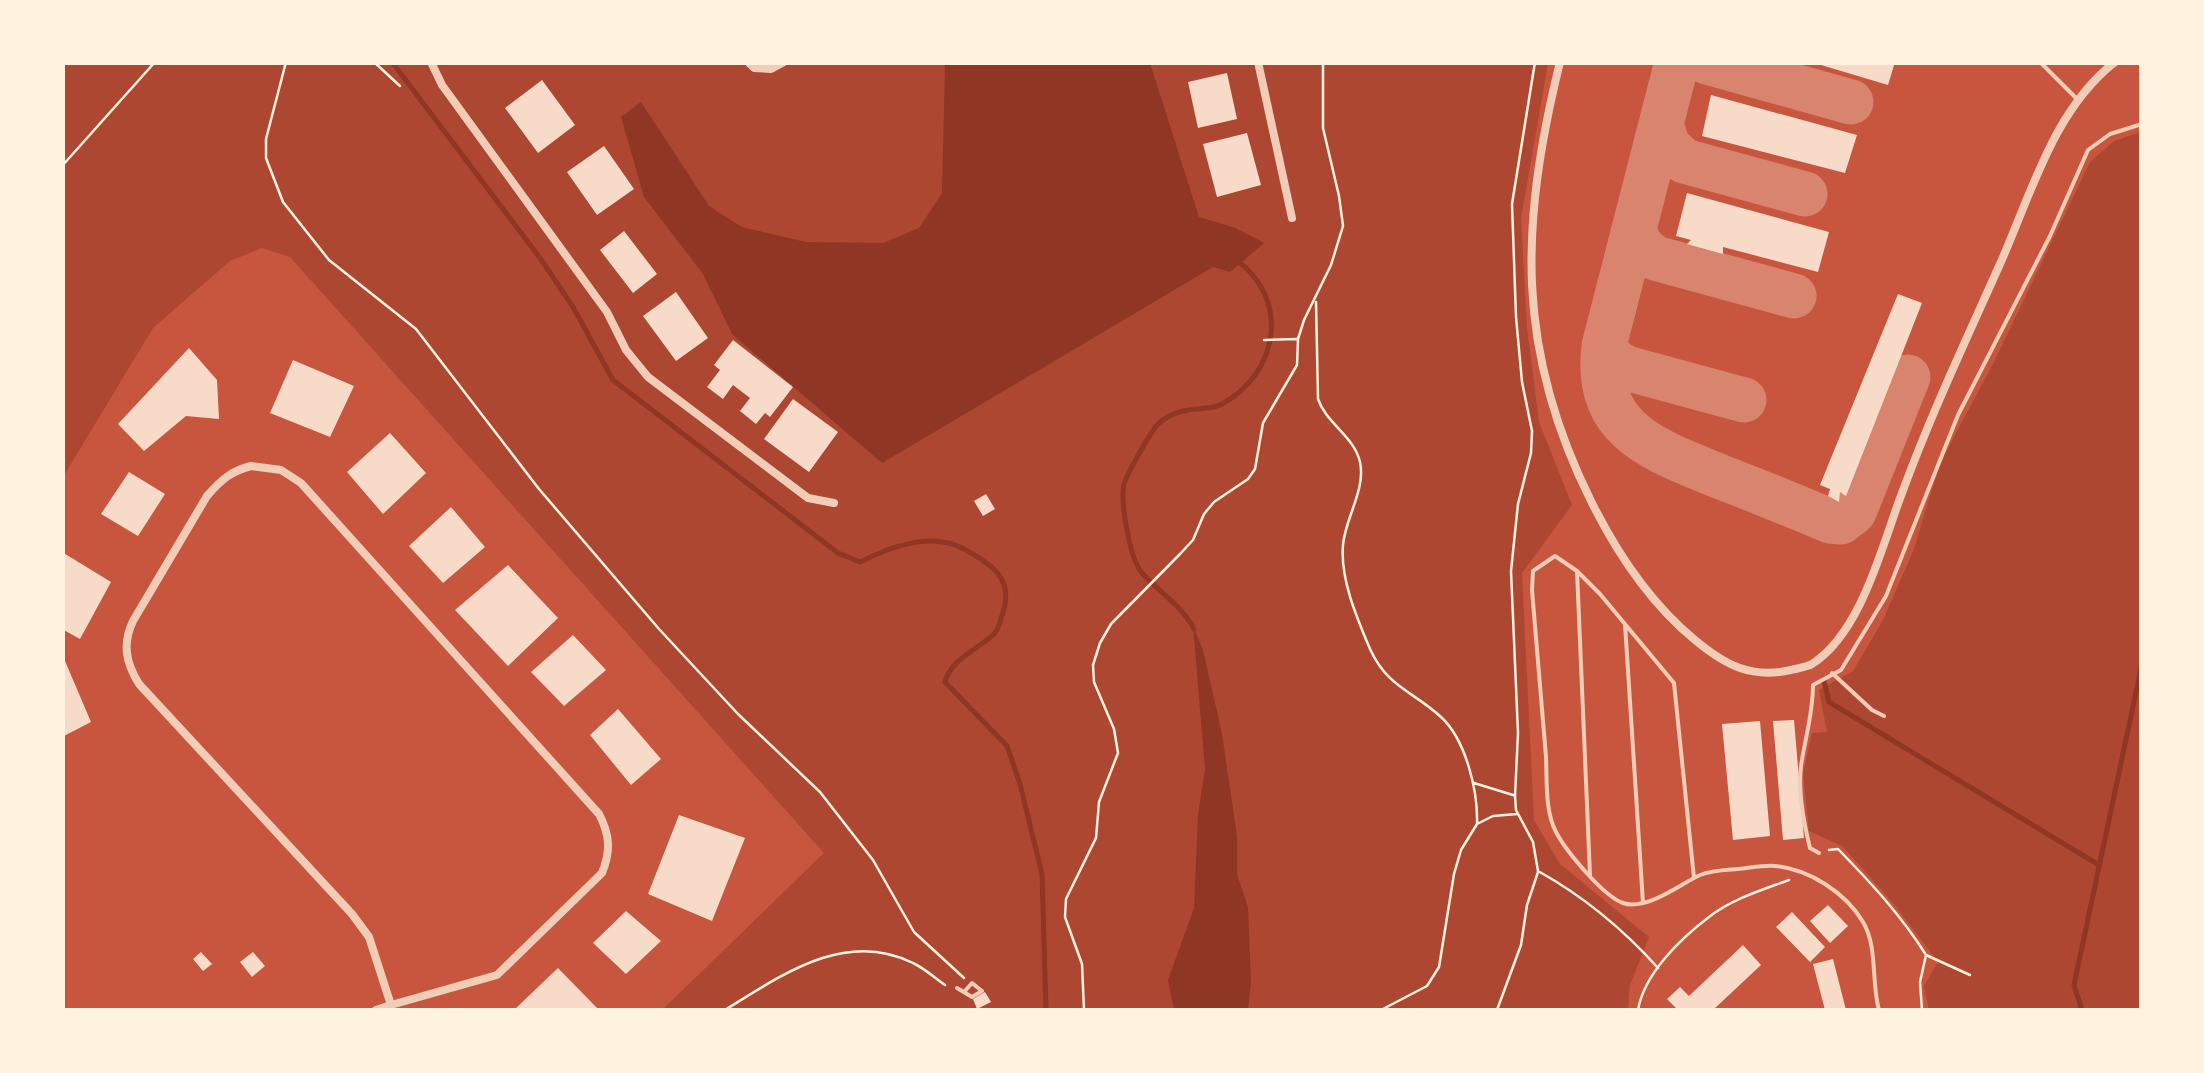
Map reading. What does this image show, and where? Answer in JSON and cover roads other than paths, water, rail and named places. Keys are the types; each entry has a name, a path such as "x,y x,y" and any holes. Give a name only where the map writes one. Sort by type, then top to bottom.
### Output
{"street":[{"path":"431,62 442,84 607,312 626,350 648,377 808,498 834,503"},
{"path":"748,62 754,68 771,69 784,62"},
{"path":"1258,62 1292,218"},
{"path":"1560,62 1543,132 1530,269 1542,376 1558,429 1615,547 1646,590 1682,630 1720,662 1761,673 1811,665 1846,632 1942,387 2063,122 2115,62"},
{"path":"376,1010 497,975 602,873 609,851 606,827 599,814 301,483 281,470 266,467 234,470 207,496 133,621 126,635 131,670 139,684 352,914 368,938 390,1005"}],"lane":[{"path":"2040,62 2078,101"},
{"path":"1819,852 1810,848 1806,834 1800,772 1812,718 1813,685 1840,670 1886,596 1958,416 2050,236 2088,150 2110,134 2142,124"},
{"path":"1694,878 1674,683 1577,571 1555,556 1533,571 1532,590 1554,830 1590,875 1610,895 1626,904 1643,903 1720,870 1775,866 1803,872 1832,890 1864,923 1872,949 1872,979 1879,1010"},
{"path":"1577,571 1590,875"},
{"path":"1626,624 1643,903"},
{"path":"1832,673 1872,710 1884,716"},
{"path":"957,988 964,992"}],"waterway":[{"path":"392,62 540,258 573,307 613,380 838,553 860,562 911,543 938,541 964,549 998,574 1006,601 997,630 959,661 945,682 1007,746 1020,784 1042,874 1046,1010"},
{"path":"1194,629 1138,566 1127,530 1124,484 1158,424 1175,413 1222,404 1256,374 1266,355 1271,314 1265,294 1253,275 1235,259"},
{"path":"2082,1010 2074,985 2142,664"},
{"path":"1824,681 1829,702 2099,865"}]}
